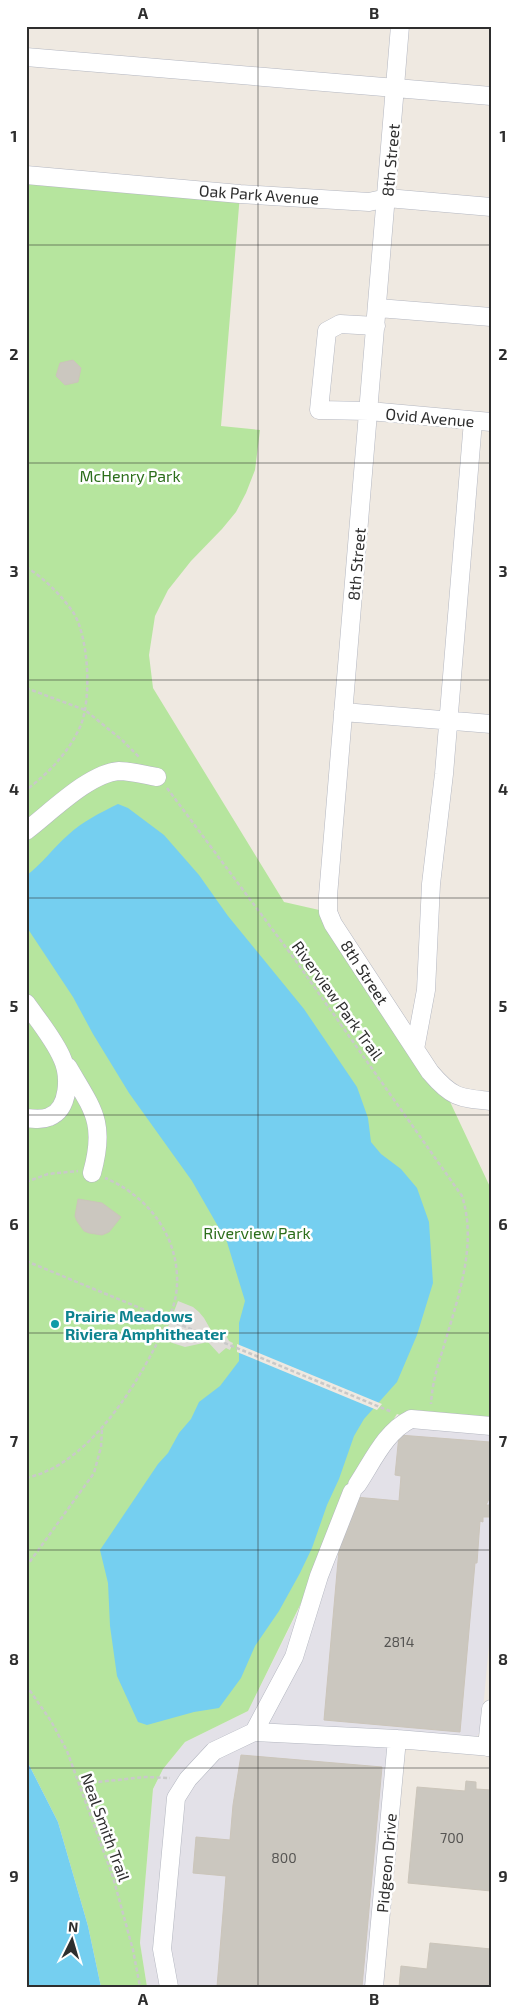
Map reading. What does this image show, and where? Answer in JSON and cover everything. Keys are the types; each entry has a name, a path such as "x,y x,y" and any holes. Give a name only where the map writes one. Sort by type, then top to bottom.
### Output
{"street":[{"name":"8th Street","path":"400,26 328,912 333,924 430,1072 444,1089 463,1098 491,1100"},
{"path":"26,57 491,96"},
{"name":"Oak Park Avenue","path":"26,175 349,201 368,202 387,198 491,207"},
{"path":"378,308 491,317"},
{"name":"Ovid Avenue","path":"376,326 340,324 327,331 319,410 482,421"},
{"path":"415,1049 426,990 431,884 482,421"},
{"path":"343,712 491,724"},
{"path":"26,831 90,780 106,774 130,772 157,777"},
{"path":"26,1003 62,1058 90,1105 97,1122 99,1137 92,1173"},
{"path":"26,1118 38,1119 51,1116 62,1106 67,1090 66,1071 62,1058"},
{"path":"254,1732 294,1657 319,1576 355,1489 391,1432 401,1424 404,1416 491,1426"},
{"path":"169,1987 162,1949 176,1798 188,1780 214,1751 254,1732 398,1739 489,1747 491,1709"},
{"name":"Pidgeon Drive","path":"374,1987 398,1739"}],"path":[{"path":"26,567 38,575 73,613 83,643 88,686 81,725 68,749 50,771 26,790"},
{"name":"Riverview Park Trail","path":"26,688 85,710 122,740 177,800 296,961 462,1196 465,1205 468,1239 464,1272 434,1377 431,1408"},
{"path":"26,1182 48,1174 79,1171 92,1173 130,1190 148,1205 164,1229 172,1248 177,1285 169,1320 138,1380 102,1429 83,1448 60,1463 35,1476 26,1478"},
{"path":"26,1261 404,1416"},
{"path":"26,1568 94,1473 101,1447 102,1429"},
{"name":"Neal Smith Trail","path":"26,1685 52,1721 67,1751 125,1915 140,1987"},
{"path":"79,1784 145,1777 188,1780"}],"shaded area":[{"path":"178,1301 193,1307 199,1312 212,1332 224,1332 229,1341 233,1343 230,1350 226,1348 219,1354 208,1342 185,1347 163,1340"},
{"path":"390,1426 491,1435 491,1623 481,1731 476,1737 473,1737 392,1730 366,1987 147,1987 140,1943 153,1789 163,1769 185,1742 248,1711"}],"green space":[{"name":"Riverview Park","path":"26,175 240,194 221,426 260,430 255,470 236,512 191,561 168,590 155,616 149,655 153,688 284,902 328,912 444,1089 491,1189 491,1417 413,1410 411,1419 397,1414 358,1473 309,1587 248,1711 185,1742 163,1769 153,1789 140,1943 147,1987 101,1987 88,1926 58,1822 26,1759"}],"water":[{"path":"118,804 128,808 164,835 199,875 228,916 304,1009 357,1087 368,1118 371,1142 381,1154 401,1169 417,1188 429,1222 433,1283 417,1335 397,1382 364,1419 354,1436 312,1548 279,1611 255,1646 241,1678 219,1708 194,1712 147,1725 138,1722 117,1676 110,1626 108,1583 100,1550 158,1464 168,1453 179,1433 191,1419 199,1402 220,1386 239,1361 239,1323 245,1301 227,1242 192,1181 129,1093 73,997 26,926 26,876 74,830"},
{"path":"26,1759 58,1822 88,1926 101,1987 26,1987"}],"pier":[{"path":"237,1344 382,1404 377,1410 237,1352"}],"building":[{"path":"73,360 81,368 78,382 65,385 56,376 60,363"},
{"path":"78,1199 102,1203 121,1217 109,1232 102,1235 84,1231 75,1216"},
{"path":"399,1435 490,1442 491,1445 491,1495 486,1505 491,1505 491,1517 483,1517 483,1522 480,1521 460,1732 324,1720 340,1538 355,1497 399,1501 401,1476 395,1475"},
{"path":"241,1755 382,1767 362,1987 217,1987 226,1876 193,1873 196,1837 230,1840 233,1805"},
{"path":"466,1781 476,1782 476,1789 491,1790 491,1891 408,1883 417,1787 465,1791"},
{"path":"430,1943 491,1949 491,1987 399,1987 401,1966 427,1969"}],"place":[{"name":"Prairie Meadows Riviera Amphitheater","path":"55,1324"}],"park label":[{"name":"McHenry Park","path":"130,475"}]}
